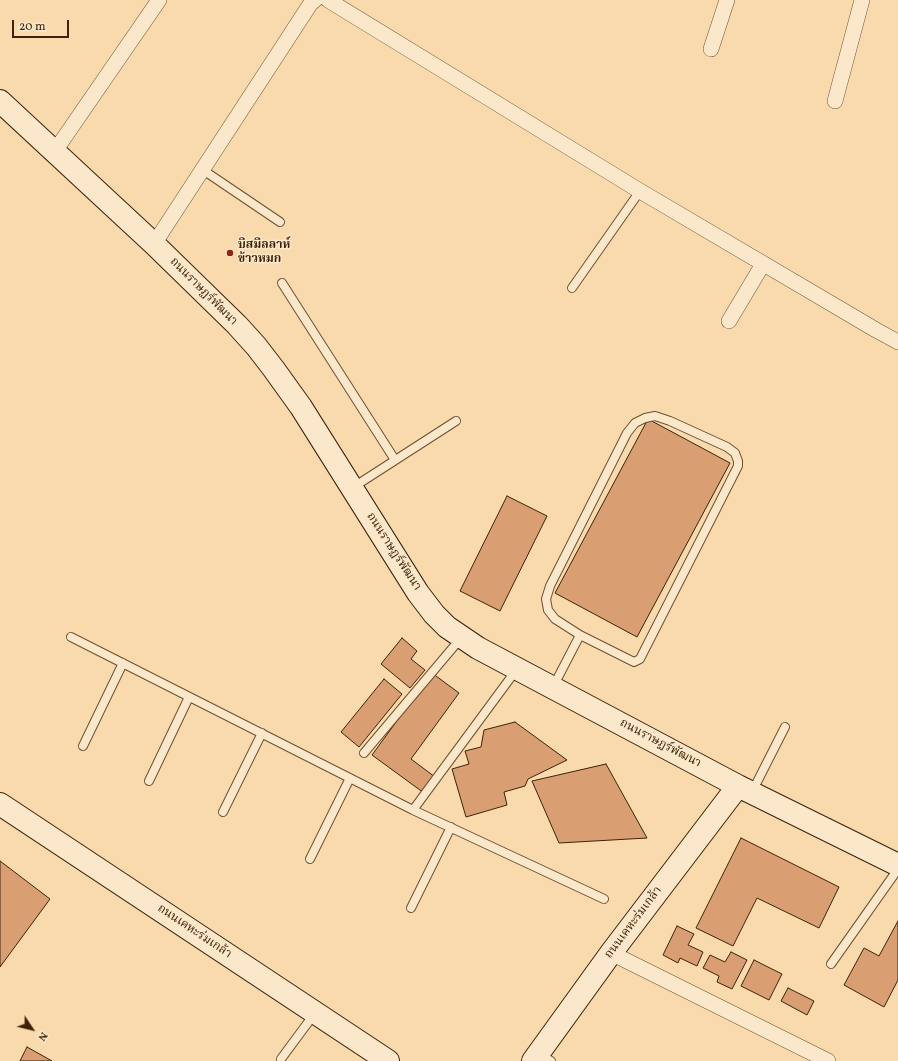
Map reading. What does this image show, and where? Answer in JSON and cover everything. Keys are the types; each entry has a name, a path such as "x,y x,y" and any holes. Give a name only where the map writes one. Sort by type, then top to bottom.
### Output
{"street":[{"path":"55,151 159,0"},
{"path":"154,244 315,0"},
{"path":"328,0 640,191 898,342"},
{"path":"712,49 727,0"},
{"path":"835,101 862,0"},
{"name":"ถนนราษฏร์พัฒนา","path":"0,101 154,244 237,325 269,363 301,407 418,593 434,614 447,627 461,638 745,789 898,864"},
{"path":"729,321 763,264"},
{"name":"ถนนเคหะร่มเกล้า","path":"541,1059 611,954 745,789"},
{"name":"ถนนเคหะร่มเกล้า","path":"0,804 388,1061"},
{"path":"611,954 828,1061"}],"lane":[{"path":"203,170 280,222"},
{"path":"572,288 640,191"},
{"path":"282,283 395,460"},
{"path":"655,416 670,421 727,447 735,453 738,466 640,659 634,662 628,660 580,635 555,619 548,610 546,599 550,586 627,433 635,423 644,418 655,416"},
{"path":"352,488 456,421"},
{"path":"552,687 580,635"},
{"path":"71,637 413,810 604,899"},
{"path":"364,753 461,638"},
{"path":"83,746 123,663"},
{"path":"413,810 517,668"},
{"path":"149,781 189,697"},
{"path":"745,789 785,727"},
{"path":"223,812 262,733"},
{"path":"310,859 350,778"},
{"path":"412,908 451,827"},
{"path":"831,964 898,869"},
{"path":"280,1059 315,1012"}],"building":[{"path":"648,419 730,463 637,637 555,593"},
{"path":"507,496 547,516 500,611 460,591"},
{"path":"402,638 417,651 411,659 425,670 410,688 381,664"},
{"path":"432,673 459,693 411,759 435,777 424,793 372,755"},
{"path":"384,679 402,694 359,747 341,732"},
{"path":"515,722 567,760 528,779 525,786 504,792 507,805 466,817 452,769 469,764 465,751 481,747 484,730"},
{"path":"606,764 647,838 559,843 532,781"},
{"path":"741,838 839,887 819,928 757,898 733,946 696,928"},
{"path":"0,861 50,899 0,967"},
{"path":"898,921 898,980 884,1007 844,985 864,948 879,956"},
{"path":"677,926 694,934 688,945 703,952 697,966 680,958 678,963 663,955"},
{"path":"731,952 747,960 732,989 717,982 719,976 703,968 710,955 725,962"},
{"path":"754,960 782,974 769,1000 741,986"},
{"path":"788,988 814,1001 807,1015 781,1001"},
{"path":"27,1047 52,1061 20,1061"}],"place":[{"name":"บิสมิลลาห์ ข้าวหมก","path":"230,253"}]}
